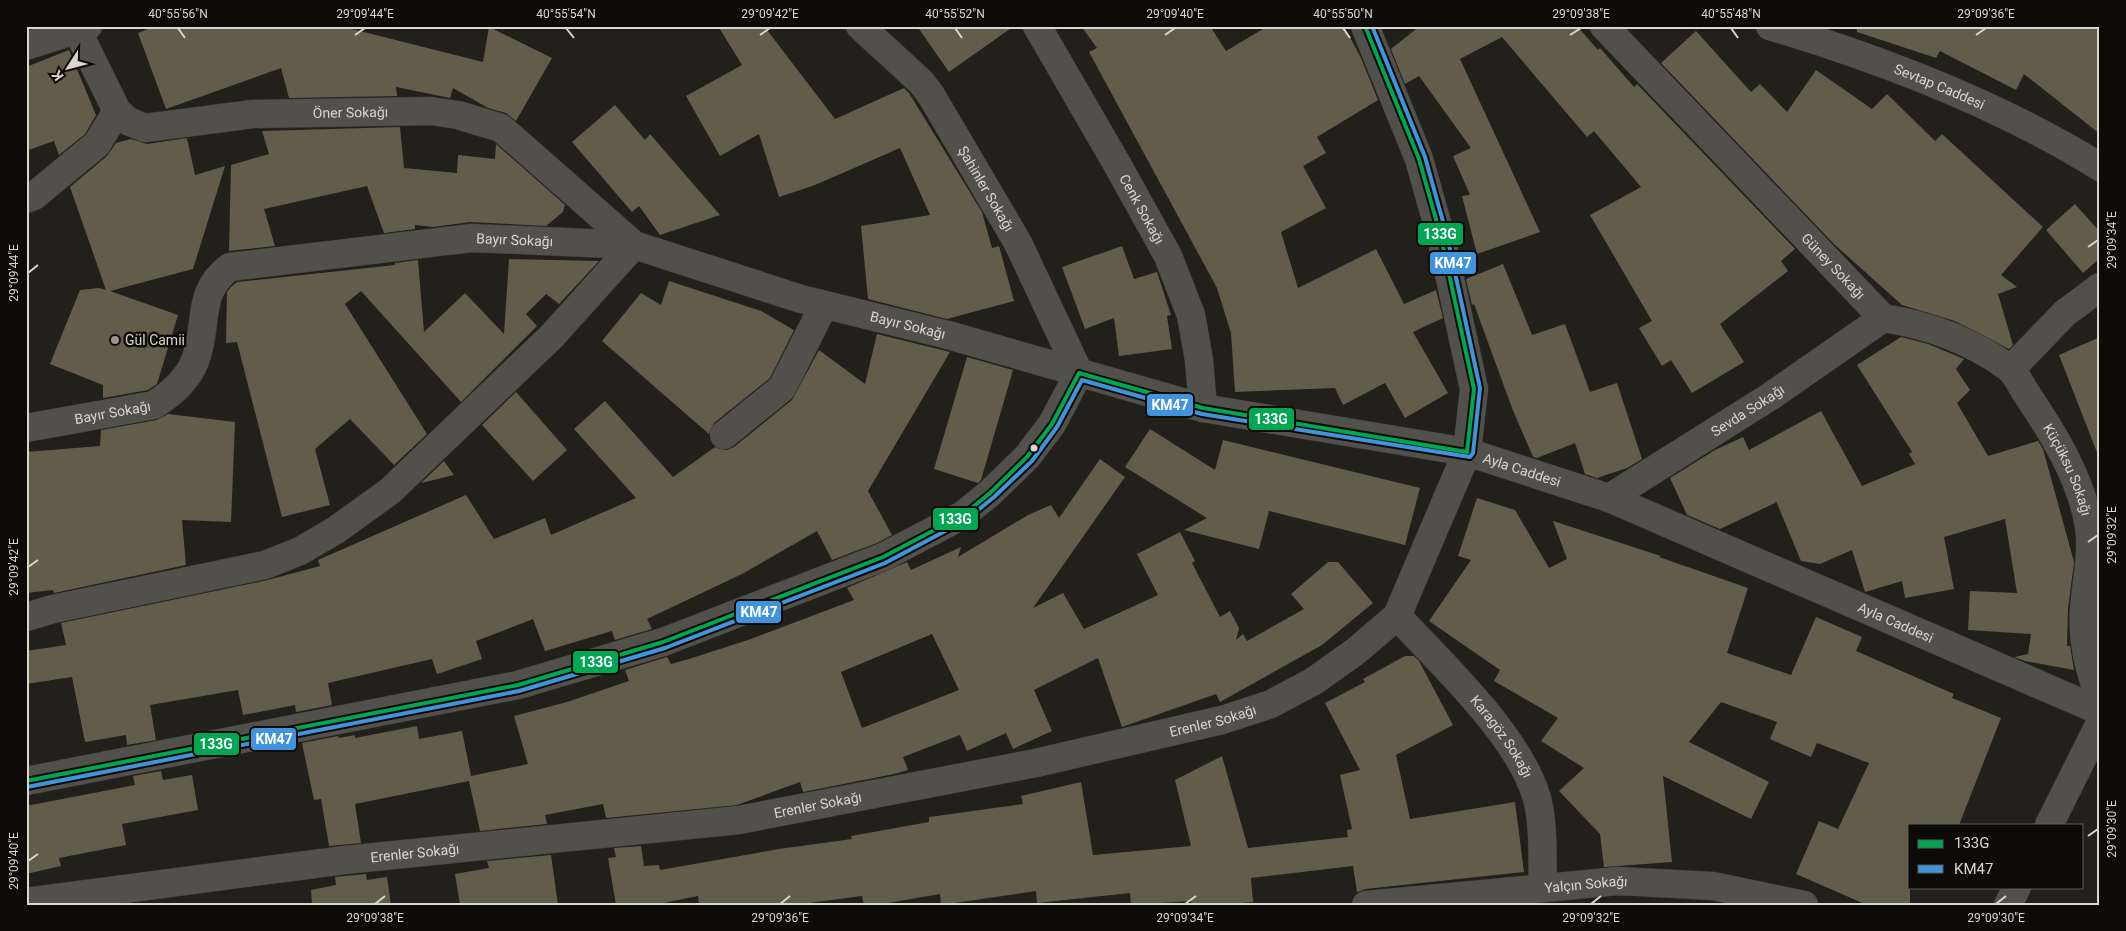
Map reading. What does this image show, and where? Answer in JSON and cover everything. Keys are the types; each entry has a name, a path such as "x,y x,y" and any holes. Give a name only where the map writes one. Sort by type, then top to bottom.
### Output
{"street":[{"name":"Şahinler Sokağı","path":"860,26 921,82 931,94 1018,243 1079,373"},
{"name":"Cenk Sokağı","path":"1037,26 1168,256 1191,315 1199,360 1203,408"},
{"name":"Erenler Sokağı","path":"26,902 345,860 738,820 1036,763 1222,720 1271,704 1314,681 1356,651 1397,616 1467,452 1474,389 1441,237 1419,159 1365,26"},
{"name":"Güney Sokağı","path":"1604,26 1883,318"},
{"name":"Sevtap Caddesi","path":"1770,26 1830,44 2016,119 2100,167"},
{"path":"26,46 82,28"},
{"name":"Öner Sokağı","path":"82,28 117,111 128,122 146,128 253,114 431,111 458,115 501,128 634,245"},
{"path":"26,199 34,196 97,144 117,111"},
{"name":"Bayır Sokağı","path":"26,428 154,405 170,395 183,382 195,361 210,287 217,276 230,267 472,238 634,245 824,305 948,335 1079,373"},
{"path":"26,617 52,608 265,565 300,551 336,530 390,491 552,336 634,245"},
{"path":"1883,318 1918,324 1959,338 2011,369 2065,313 2100,287"},
{"path":"724,435 782,388 824,305"},
{"name":"Sevda Sokağı","path":"1609,498 1771,396 1883,318"},
{"name":"Küçüksu Sokağı","path":"2011,369 2054,434 2074,478 2089,526 2089,569 2084,611 2084,638 2088,666 2100,699"},
{"name":"Ayla Caddesi","path":"1079,373 1203,408 1467,452 1609,498 2100,711"},
{"path":"26,781 518,685 663,642 865,564 883,557 963,515 990,493 1027,457 1052,424 1079,373"},
{"name":"Karagöz Sokağı","path":"1397,616 1472,696 1502,734 1530,779 1539,806 1543,886"},
{"path":"2050,824 2100,723"},
{"name":"Yalçın Sokağı","path":"1366,905 1543,886 1618,881 1712,886 1804,905"},
{"path":"2008,905 2016,888"}],"building":[{"path":"156,26 340,26 483,62 489,27 552,58 516,121 506,113 488,108 453,88 450,98 396,87 397,96 289,98 281,68 166,109 138,33"},
{"path":"718,26 764,26 835,119 904,88 909,93 982,212 992,248 999,246 1014,301 947,319 868,299 861,226 930,215 900,148 815,185 779,197 759,134 720,156 686,96 742,65"},
{"path":"917,26 1014,26 949,72"},
{"path":"1081,26 1210,26 1226,51 1268,26 1344,26 1361,58 1378,100 1317,137 1326,153 1303,166 1326,208 1281,232 1298,288 1376,249 1404,304 1436,290 1443,318 1413,332 1448,393 1405,418 1385,383 1343,405 1335,388 1235,392 1231,333 1217,288 1089,52 1097,48"},
{"path":"1420,26 1577,26 1598,50 1600,48 1634,87 1637,84 1795,249 1781,261 1788,271 1720,324 1744,362 1692,393 1671,360 1662,366 1639,328 1652,321 1590,215 1641,187 1594,131 1587,137 1502,37 1460,59 1540,232 1477,254 1462,196 1470,195 1453,156 1471,148 1419,76 1405,84 1391,49"},
{"path":"1857,26 2100,26 2100,134 2024,74 2016,90 1940,51 1936,58 1857,32"},
{"path":"1696,31 1751,92 1760,84 1787,112 1816,70 1872,109 1887,94 1935,141 1942,134 2043,227 2001,275 2017,287 1998,294 2013,345 2009,349 1955,321 1902,305 1834,244 1661,63"},
{"path":"69,50 96,115 85,134 59,155 54,141 26,151 26,67"},
{"path":"615,105 645,140 650,134 720,215 660,235 639,206 632,212 572,142"},
{"path":"400,127 404,168 457,173 458,155 495,159 496,144 565,205 563,212 546,226 470,222 433,227 415,225 415,229 384,233 367,186 264,209 275,246 229,251 231,165 269,154 262,131"},
{"path":"187,138 195,175 225,166 193,269 110,291 178,315 157,384 148,390 103,398 103,385 50,364 80,290 99,288 106,290 70,187 107,156 116,143 131,139 147,144"},
{"path":"2075,204 2100,232 2100,258 2083,273 2046,230"},
{"path":"1122,246 1134,279 1157,272 1171,315 1167,316 1172,349 1119,356 1114,318 1085,329 1062,267"},
{"path":"509,259 599,261 559,304 546,294 526,314 537,326 461,402 361,291 345,304 427,434 394,465 350,419 315,449 330,505 282,517 237,342 226,343 227,292 231,287 237,282 395,265 395,263 418,260 424,332 465,293 504,334"},
{"path":"1503,264 1532,335 1565,324 1590,392 1617,383 1642,459 1627,468 1597,478 1585,474 1575,443 1537,458 1533,457 1512,408 1474,304 1472,305 1466,279"},
{"path":"669,281 761,311 794,330 770,378 714,423 709,434 602,341 641,293 661,305"},
{"path":"877,334 950,352 868,491 892,535 877,543 832,560 817,531 742,574 647,619 652,629 615,640 612,631 545,651 533,619 476,641 482,659 437,674 432,659 328,683 332,705 296,712 295,705 243,715 238,690 150,705 156,740 127,745 126,735 85,742 72,677 26,684 26,651 66,645 61,623 268,580 320,566 318,560 466,495 494,539 545,518 551,535 636,498 574,429 605,401 673,477 715,447 726,450 734,447 792,400 819,350 865,384"},
{"path":"1901,337 1928,344 1964,359 1956,369 1970,390 1957,403 1988,456 2038,441 2043,449 2074,562 2068,609 2067,646 2070,646 2074,670 2025,661 2014,657 2028,654 2031,634 1968,630 1970,591 2017,593 2005,519 1944,537 1954,589 1905,598 1902,581 1865,592 1852,550 1820,564 1801,561 1776,501 1720,529 1687,515 1670,478 1715,450 1743,437 1749,450 1821,411 1862,486 1915,464 1909,454 1912,452 1857,365"},
{"path":"2100,337 2100,455 2098,455 2059,355"},
{"path":"967,357 1013,370 981,480 978,483 934,469"},
{"path":"516,392 567,450 533,481 482,425"},
{"path":"168,414 235,422 231,522 182,520 186,565 54,593 53,590 26,593 26,452 100,446 101,430 157,420"},
{"path":"1150,429 1215,470 1223,440 1420,488 1405,545 1269,511 1259,549 1184,530 1207,518 1125,467"},
{"path":"1100,459 1125,477 1033,608 1063,593 1084,629 1158,595 1137,554 1180,532 1195,561 1192,563 1220,617 1230,611 1239,628 1236,640 1243,634 1247,641 1304,609 1291,594 1328,562 1338,562 1373,603 1322,645 1220,702 1216,694 1122,727 1098,658 1034,690 1052,731 1013,749 1006,733 967,751 960,735 903,757 908,770 894,774 803,792 800,782 737,805 606,818 603,804 545,815 547,824 480,831 469,781 355,804 361,843 329,846 321,799 314,800 302,743 338,736 339,738 355,735 355,738 417,726 419,739 462,731 471,776 528,764 514,716 567,702 629,681 625,670 667,657 671,664 692,658 751,639 854,600 847,588 907,562 911,570 961,547 958,557 1028,515 1051,505 1059,518","holes":["932,634 959,690 862,728 841,672"]},
{"path":"444,461 454,475 421,483"},
{"path":"1477,498 1515,510 1549,568 1567,559 1553,521 1661,556 1659,557 1748,588 1727,653 1791,675 1816,617 1862,637 1856,651 1954,694 1952,698 2001,718 1959,824 1908,824 1908,888 1910,888 1910,905 1867,905 1796,874 1819,821 1838,829 1869,763 1817,743 1811,757 1770,739 1777,722 1721,702 1689,742 1769,782 1751,819 1663,776 1672,862 1604,867 1600,834 1559,791 1584,768 1541,741 1558,718 1494,681 1500,670 1429,621 1471,560 1458,556"},
{"path":"1405,656 1414,656 1419,661 1453,725 1396,755 1410,819 1515,802 1524,872 1365,889 1357,892 1353,866 1251,878 1253,902 1218,905 1192,905 1191,901 1131,905 1130,893 1037,903 1036,891 941,905 940,894 876,905 864,905 862,896 794,905 699,905 698,896 653,905 616,905 608,858 616,857 614,848 641,846 644,866 659,865 660,870 779,849 852,839 851,836 929,822 929,817 1023,804 1021,796 1081,782 1093,855 1191,846 1175,780 1222,756 1248,848 1348,837 1347,830 1352,829 1340,775 1360,770 1325,703 1365,682 1363,679"},
{"path":"161,771 163,780 192,775 198,810 122,824 126,845 59,858 61,866 26,874 26,806 135,785 133,776"},
{"path":"551,855 558,905 460,905 455,874 489,868 487,861"},
{"path":"366,874 367,880 387,877 391,905 312,905 311,890 336,885 335,877"}],"transit line":[{"name":"133G","path":"1365,26 1419,159 1441,237 1474,389 1467,452"},
{"name":"KM47","path":"27,787 519,691 665,648 885,563 966,520 994,497 1032,461 1057,427 1082,380 1202,414 1470,457 1473,453 1480,388 1447,236 1425,157 1372,26"},
{"name":"133G","path":"1079,373 1203,408 1467,452"},
{"name":"133G","path":"26,781 518,685 663,642 883,557 963,515 990,493 1027,457 1052,424 1079,373"}],"place":[{"name":"Gül Camii","path":"115,340"}]}
